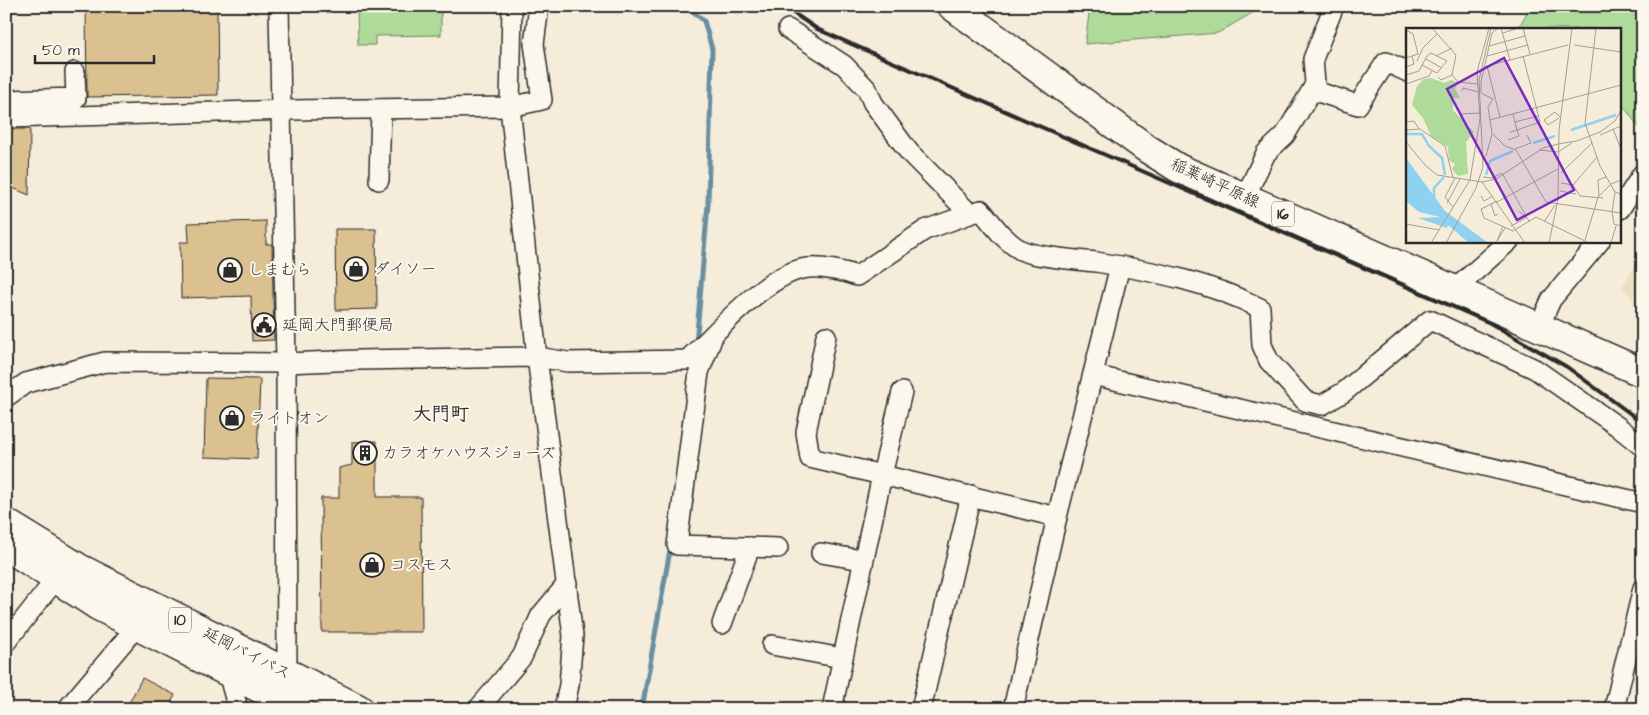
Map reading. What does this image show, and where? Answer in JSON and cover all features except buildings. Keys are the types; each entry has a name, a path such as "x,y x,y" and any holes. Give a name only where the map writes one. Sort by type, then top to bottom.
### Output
{"main road":[{"name":"稲葉崎平原線","path":"952,6 1146,148 1178,168 1643,373"},
{"name":"延岡バイパス","path":"6,523 79,568 359,709"},
{"name":"延岡バイパス","path":"6,546 98,606 300,709"}],"street":[{"path":"278,6 286,363 287,674"},
{"path":"512,6 510,107 537,357 573,636 569,685 564,709"},
{"path":"6,118 381,108 510,107 542,100 534,44 539,6"},
{"path":"1245,197 1266,153 1285,135 1312,90 1315,83 1313,59 1334,6"},
{"path":"788,29 844,65 867,88 873,103 909,152 970,214"},
{"path":"1312,90 1358,105 1386,62 1406,71"},
{"path":"6,100 76,98 75,72"},
{"path":"379,180 381,108"},
{"path":"1622,206 1643,173"},
{"path":"6,397 26,383 105,362 286,363 537,357 568,362 687,360 766,287 790,274 808,268 836,270 857,276 925,230 981,210 1010,243 1024,251 1120,266 1198,283 1230,293 1260,308 1262,345 1269,362 1305,401 1322,405 1344,392 1430,320 1535,369 1617,426 1643,447"},
{"path":"1454,290 1508,242"},
{"path":"1539,327 1551,300 1599,242"},
{"path":"1013,709 1056,517 1120,266"},
{"path":"826,336 806,432 810,458 971,495 1056,517"},
{"path":"710,338 699,372 677,545 778,548"},
{"path":"1093,375 1643,503"},
{"path":"832,709 862,560 902,392"},
{"path":"920,709 971,495"},
{"path":"722,624 750,547"},
{"path":"821,553 862,560"},
{"path":"6,642 56,578"},
{"path":"478,709 522,657 541,615 567,584"},
{"path":"1614,709 1643,588"},
{"path":"66,709 137,626"},
{"path":"772,645 842,658"},
{"path":"228,673 238,709"}],"shaded area":[{"path":"1643,252 1643,311 1622,287"}],"green space":[{"path":"357,6 441,6 441,35 375,36 375,45 358,45"},
{"path":"1090,6 1264,6 1218,33 1085,44"},
{"path":"1520,6 1643,6 1643,133 1622,104 1622,28 1519,28 1529,8"}],"waterway":[{"path":"687,6 704,21 712,49 708,204 696,344"},
{"path":"642,709 671,544"}],"railway":[{"path":"783,6 817,29 1490,323 1567,367 1643,423"}],"place":[{"name":"ダイソー","path":"356,269"},
{"name":"しまむら","path":"230,270"},
{"name":"延岡大門郵便局","path":"264,325"},
{"name":"ライトオン","path":"232,418"},
{"name":"カラオケハウスジョーズ","path":"365,453"},
{"name":"コスモス","path":"372,565"}],"district":[{"name":"大門町","path":"441,414"}]}
